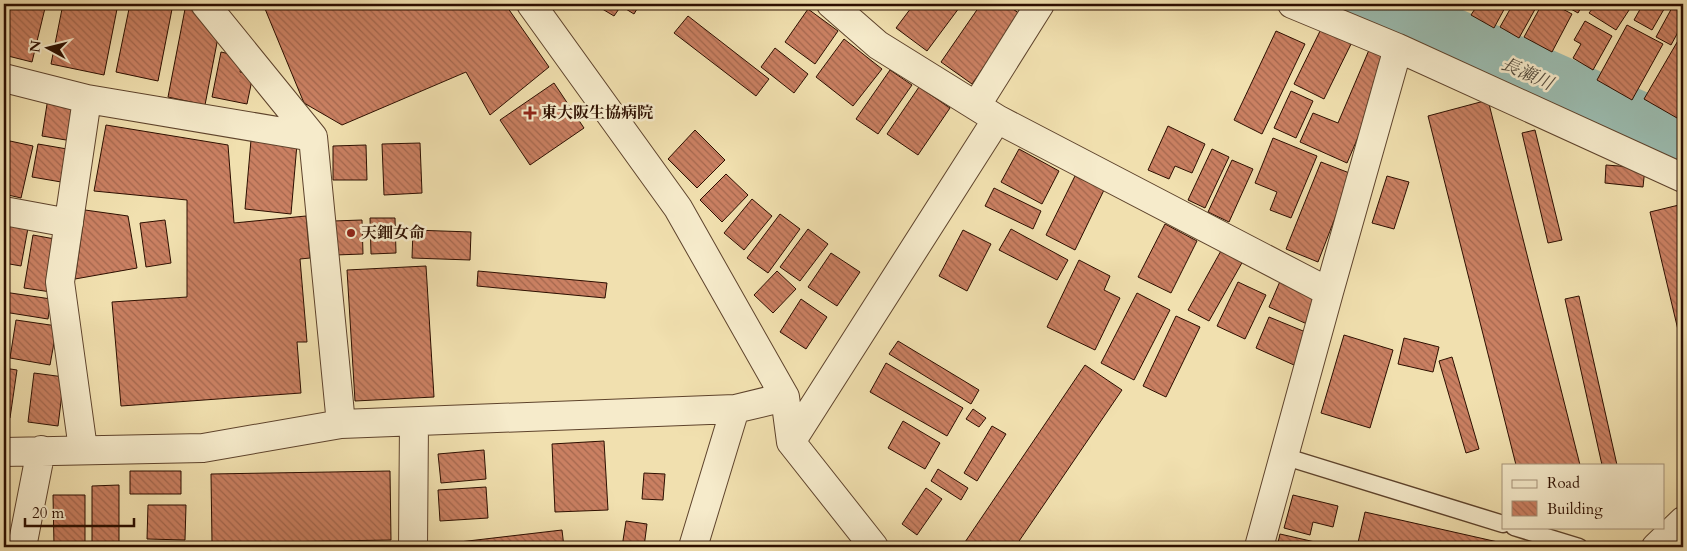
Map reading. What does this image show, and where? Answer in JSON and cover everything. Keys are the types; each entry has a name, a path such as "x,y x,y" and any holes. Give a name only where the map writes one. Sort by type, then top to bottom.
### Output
{"street":[{"path":"204,4 313,137 341,424"},
{"path":"531,4 678,208 785,398 791,442 874,547"},
{"path":"832,4 878,45 986,112 1328,292"},
{"path":"791,442 986,112 1040,4"},
{"path":"1292,4 1398,48 1683,178"},
{"path":"1259,547 1328,292 1398,48"},
{"path":"4,78 87,99 313,137"},
{"path":"83,449 60,282 87,99"},
{"path":"4,212 69,223"},
{"path":"4,452 203,448 341,424 736,409 785,398"},
{"path":"693,547 736,409"},
{"path":"413,547 414,422"},
{"path":"22,547 41,450"},
{"path":"1656,547 1683,521"}],"lane":[{"path":"1283,456 1502,524"},
{"path":"1517,528 1579,547"}],"building":[{"path":"4,4 46,4 32,62 4,55"},
{"path":"63,4 118,4 104,75 51,64"},
{"path":"130,4 173,4 158,81 116,72"},
{"path":"186,4 189,4 220,27 205,105 168,97"},
{"name":"東大阪生協病院","path":"263,4 505,4 549,67 490,115 466,72 342,125 304,103"},
{"path":"594,4 640,4 634,14 621,6 614,16"},
{"path":"914,4 962,4 927,51 896,28"},
{"path":"981,4 1006,4 1020,14 972,84 941,62"},
{"path":"1478,4 1507,4 1494,28 1471,15"},
{"path":"1513,4 1538,4 1519,38 1500,27"},
{"path":"1542,4 1553,4 1572,14 1552,52 1524,37"},
{"path":"1562,4 1583,4 1578,13"},
{"path":"1596,4 1633,4 1616,30 1589,13"},
{"path":"1643,4 1667,4 1652,30 1634,20"},
{"path":"1674,4 1683,4 1683,23 1671,45 1656,37"},
{"path":"808,9 838,31 815,64 785,42"},
{"path":"688,16 769,79 756,96 674,33"},
{"path":"1585,21 1612,36 1593,70 1573,58 1581,44 1574,40"},
{"path":"1323,25 1353,40 1324,99 1294,84"},
{"path":"1627,25 1663,44 1632,100 1597,80"},
{"path":"1276,31 1305,44 1262,134 1234,120"},
{"path":"1683,32 1683,107 1677,118 1644,99"},
{"path":"844,39 882,69 853,106 816,77"},
{"path":"775,48 808,74 794,93 761,67"},
{"path":"1369,50 1391,60 1347,163 1300,142 1313,113 1338,123"},
{"path":"221,52 243,57 240,72 253,75 247,104 212,97"},
{"path":"890,70 912,85 878,134 856,119"},
{"path":"554,83 584,128 530,165 500,120"},
{"path":"919,87 950,108 918,155 887,134"},
{"path":"4,91 10,92 4,122"},
{"path":"1291,91 1313,101 1296,138 1274,128"},
{"path":"48,98 78,104 72,141 42,136"},
{"path":"1488,100 1580,464 1516,464 1428,116"},
{"path":"106,125 228,145 234,223 306,216 310,258 300,259 307,342 297,342 301,393 121,406 112,302 187,297 187,200 94,191"},
{"path":"1168,126 1205,144 1192,173 1175,166 1169,179 1148,170"},
{"path":"695,130 725,160 697,188 668,159"},
{"path":"1535,130 1562,240 1548,243 1522,133"},
{"path":"1273,138 1317,156 1291,218 1270,210 1277,192 1255,183"},
{"path":"251,140 297,144 291,214 245,209"},
{"path":"10,141 33,146 21,198 4,194 4,170"},
{"path":"420,143 422,193 384,195 382,144"},
{"path":"38,144 73,150 67,183 32,177"},
{"path":"366,145 367,180 333,180 333,146"},
{"path":"1019,149 1059,171 1042,204 1001,182"},
{"path":"1212,149 1229,157 1205,208 1188,200"},
{"path":"1232,160 1253,169 1229,222 1208,212"},
{"path":"1321,162 1352,174 1318,262 1286,249"},
{"path":"1606,165 1645,168 1643,187 1605,183"},
{"path":"726,174 748,195 722,222 700,200"},
{"path":"1075,176 1104,190 1075,250 1046,235"},
{"path":"1387,176 1409,182 1394,229 1372,223"},
{"path":"994,188 1041,211 1033,229 985,206"},
{"path":"752,199 772,216 744,250 724,233"},
{"path":"1683,204 1683,351 1650,212"},
{"path":"85,210 128,216 137,268 75,279"},
{"path":"780,214 800,229 768,273 747,258"},
{"path":"370,218 395,218 396,253 371,254"},
{"path":"165,220 171,263 146,267 140,223"},
{"path":"362,220 363,254 335,255 333,221"},
{"path":"5,224 28,228 21,266 4,263"},
{"path":"1165,224 1197,241 1171,293 1138,277"},
{"path":"808,229 828,244 800,281 780,267"},
{"path":"1011,229 1068,260 1057,280 999,250"},
{"path":"413,230 471,232 470,260 412,258"},
{"path":"963,230 991,244 967,291 939,276"},
{"path":"33,235 60,240 51,292 24,288"},
{"path":"1222,249 1243,261 1209,321 1188,310"},
{"path":"831,253 860,272 837,306 808,287"},
{"path":"1079,260 1110,276 1104,290 1120,298 1095,350 1047,327"},
{"path":"426,266 434,397 355,401 347,270"},
{"path":"478,271 607,283 605,298 477,286"},
{"path":"777,271 796,289 773,313 754,295"},
{"path":"1281,279 1319,295 1307,324 1269,307"},
{"path":"1238,282 1266,295 1245,339 1217,326"},
{"path":"4,292 51,299 48,319 4,312"},
{"path":"1137,293 1170,310 1134,380 1101,363"},
{"path":"1579,296 1617,464 1602,464 1565,299"},
{"path":"801,299 827,317 806,349 780,332"},
{"path":"1176,316 1200,327 1166,397 1143,386"},
{"path":"1269,317 1308,333 1294,365 1256,348"},
{"path":"16,320 57,326 50,365 10,358"},
{"path":"1344,335 1393,350 1370,428 1321,413"},
{"path":"1404,338 1439,347 1433,372 1398,364"},
{"path":"898,341 979,390 971,404 889,354"},
{"path":"1452,357 1479,449 1466,453 1439,361"},
{"path":"886,363 963,408 947,436 870,392"},
{"path":"1085,365 1122,390 1015,547 967,547 963,545"},
{"path":"4,368 17,370 10,418 4,417"},
{"path":"34,373 64,377 58,426 28,422"},
{"path":"973,409 986,418 979,427 966,419"},
{"path":"903,421 940,443 925,469 888,448"},
{"path":"992,426 1006,434 977,481 964,473"},
{"path":"604,441 608,510 555,512 552,444"},
{"path":"484,450 486,479 441,483 438,454"},
{"path":"938,469 968,488 961,500 931,481"},
{"path":"130,471 181,471 181,494 130,494"},
{"path":"390,471 391,540 212,543 211,474"},
{"path":"644,473 665,474 663,500 642,499"},
{"path":"119,485 119,546 92,547 92,486"},
{"path":"486,487 488,518 440,521 438,490"},
{"path":"926,488 942,499 917,535 902,524"},
{"path":"53,495 85,495 85,546 54,546"},
{"path":"1293,495 1338,506 1333,527 1313,522 1310,535 1284,528"},
{"path":"148,505 186,505 185,540 147,539"},
{"path":"1365,512 1520,547 1357,547"},
{"path":"626,521 647,524 644,547 622,547"},
{"path":"562,530 564,547 425,547 425,546"},
{"path":"1280,534 1315,542 1314,547 1277,547"}],"waterway":[{"name":"長瀬川","path":"1370,4 1683,144"}],"place":[{"name":"東大阪生協病院","path":"530,113"},
{"name":"天鈿女命","path":"351,233"}]}
